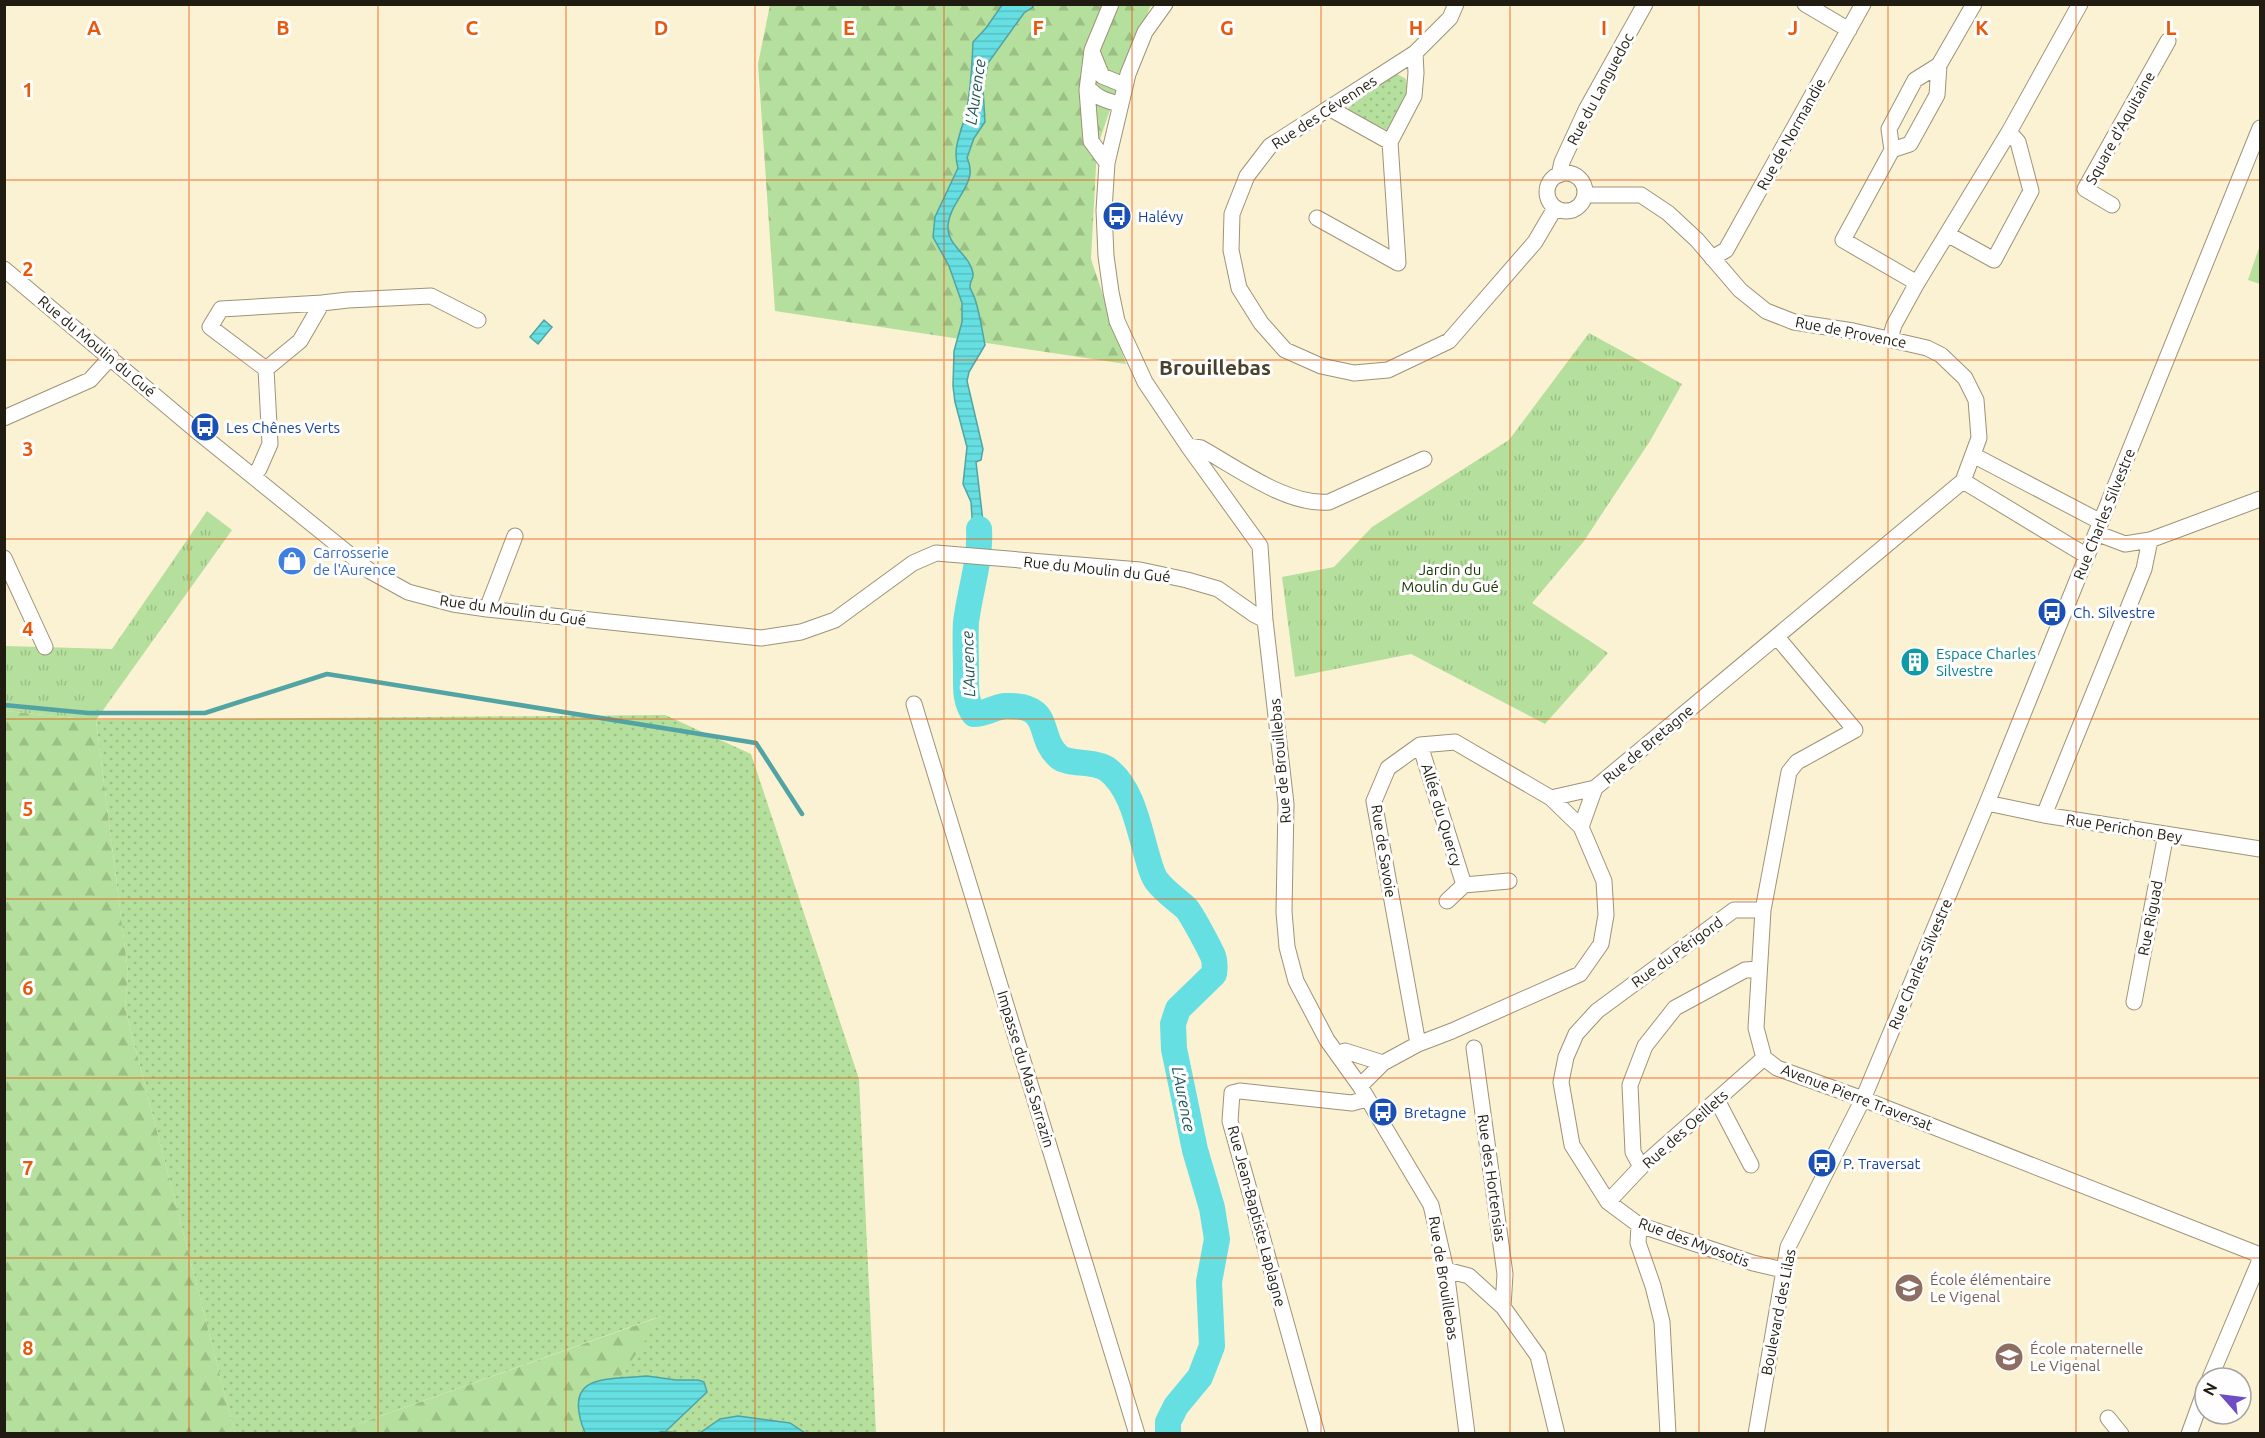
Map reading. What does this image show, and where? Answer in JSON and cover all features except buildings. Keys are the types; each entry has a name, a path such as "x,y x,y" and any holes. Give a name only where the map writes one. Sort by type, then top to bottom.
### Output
{"street":[{"path":"1107,163 1091,141 1088,87 1092,50 1111,4"},
{"name":"Rue de Brouillebas","path":"1165,4 1144,32 1124,85 1107,163 1104,210 1106,256 1118,321 1145,382 1260,546 1265,620 1286,804 1284,912 1287,947 1296,981 1327,1040 1363,1093 1431,1206 1446,1270 1467,1434"},
{"name":"Rue des Cévennes","path":"1456,4 1450,18 1415,53 1270,146 1247,176 1232,214 1231,250 1239,288 1261,323 1285,350 1321,366 1354,373 1388,370 1449,341 1535,242 1554,208"},
{"name":"Rue du Languedoc","path":"1559,175 1562,162 1586,110 1646,4"},
{"path":"1805,4 1849,30"},
{"name":"Rue de Normandie","path":"1712,258 1726,250 1863,4"},
{"path":"1892,150 1910,144 1937,94 1939,65 1974,4"},
{"path":"1890,339 1894,324 1917,283 2009,132 2080,4"},
{"name":"Square d'Aquitaine","path":"2112,205 2085,189 2168,41"},
{"path":"1092,50 1102,76 1124,85"},
{"path":"1317,218 1398,262 1390,142 1414,96 1415,53"},
{"path":"1917,283 1843,240 1892,150 1889,129 1910,90 1916,80 1939,65"},
{"path":"1088,87 1094,95 1120,104"},
{"path":"1329,108 1390,142"},
{"name":"Rue Charles Silvestre","path":"1863,1099 1987,803 2260,128"},
{"path":"1947,234 1994,260 2031,191 2018,142 2009,132"},
{"path":"1566,173 1577,176 1584,186 1586,195 1579,207 1566,211 1554,208 1548,198 1548,186 1555,176 1566,173"},
{"name":"Rue de Provence","path":"1586,195 1641,195 1668,213 1697,240 1740,291 1766,311 1794,322 1853,330 1927,348 1941,355 1965,378 1976,400 1980,438 1964,481"},
{"name":"Rue du Moulin du Gué","path":"4,270 370,571 408,592 453,604 487,609 761,638 801,632 835,620 913,563 936,553 1140,570 1188,580 1218,590 1265,620"},
{"path":"266,369 210,327 221,309 431,296 478,320"},
{"path":"266,369 300,342 322,303"},
{"path":"4,418 90,380 111,357"},
{"path":"253,476 259,469 270,444 266,369"},
{"path":"1188,446 1201,448 1292,498 1314,504 1329,502 1424,459"},
{"path":"1973,454 2125,544 2150,540 2260,499"},
{"path":"1964,481 2087,556"},
{"name":"Rue de Bretagne","path":"1581,827 1595,788 1964,481"},
{"path":"487,609 515,536"},
{"path":"2044,815 2144,569 2150,540"},
{"path":"4,558 45,647"},
{"name":"Avenue Pierre Traversat","path":"1777,637 1855,730 1797,762 1789,772 1763,910 1756,1028 1764,1058 1777,1068 1863,1099 2260,1255"},
{"name":"Impasse du Mas Sarrazin","path":"914,704 1137,1434"},
{"path":"1363,1093 1383,1063 1418,1044 1580,974 1601,944 1606,915 1604,881 1581,827 1551,798 1455,742 1420,745"},
{"name":"Allée du Quercy","path":"1420,745 1464,885"},
{"name":"Rue de Savoie","path":"1418,1044 1374,801 1388,768 1420,745"},
{"path":"1551,798 1595,788"},
{"name":"Rue Perichon Bey","path":"1987,803 2044,815 2260,849"},
{"name":"Rue Riguad","path":"2134,1002 2166,834"},
{"name":"Allée du Quercy","path":"1447,901 1464,885 1509,881"},
{"name":"Rue du Périgord","path":"1597,1011 1734,910 1763,910"},
{"path":"1641,1167 1632,1152 1630,1085 1646,1046 1674,1008 1745,970 1758,969"},
{"name":"Rue des Myosotis","path":"1597,1011 1576,1034 1566,1057 1561,1082 1572,1145 1608,1202 1639,1225 1753,1263 1783,1270"},
{"name":"Rue des Hortensias","path":"1474,1048 1505,1274 1503,1307"},
{"path":"1338,1054 1345,1051 1383,1063"},
{"name":"Rue des Oeillets","path":"1608,1202 1641,1167 1764,1058"},
{"name":"Rue Jean-Baptiste Laplagne","path":"1317,1434 1230,1121 1232,1093 1240,1091 1352,1103 1363,1093"},
{"name":"Boulevard des Lilas","path":"1756,1434 1788,1247 1863,1099"},
{"path":"1717,1100 1751,1165"},
{"path":"1639,1225 1638,1243 1653,1286 1662,1322 1668,1434"},
{"path":"2215,1366 2260,1260"},
{"path":"1446,1270 1469,1276 1503,1307 1538,1356 1557,1434"},
{"path":"2108,1418 2121,1434"}],"green space":[{"path":"770,5 1151,5 1120,80 1097,148 1091,259 1126,364 775,311 758,64"},
{"path":"1397,74 1406,79 1408,92 1387,130 1350,112 1348,108 1384,80"},
{"path":"2260,245 2260,284 2248,280"},
{"name":"Jardin du Moulin du Gué","path":"1589,333 1682,384 1650,441 1584,541 1532,603 1608,653 1545,724 1411,654 1295,677 1282,577 1334,567 1372,527 1509,440"},
{"path":"207,511 232,530 96,720 5,711 5,646 112,649"},
{"path":"5,711 96,720 128,972 125,1008 235,1433 5,1433"},
{"path":"665,715 751,754 859,1079 876,1433 582,1433 661,1316 333,1433 235,1433 125,1008 128,972 96,720"},
{"path":"662,1316 582,1433 333,1433"}],"water":[{"path":"1002,5 1032,5 1033,7 1024,13 988,63 983,89 985,122 974,138 967,158 970,176 950,216 948,225 950,239 971,266 973,276 970,288 978,310 985,345 969,372 967,381 983,449 981,460 976,462 986,547 974,546 971,502 963,484 967,447 953,386 954,351 962,322 962,303 949,266 933,237 935,217 958,168 956,154 968,104 973,42"},
{"path":"544,320 552,327 538,344 530,337"},
{"path":"969,567 976,568 967,622 964,665 968,702 974,714 1005,706 1031,710 1038,716 1047,740 1059,757 1069,761 1101,766 1116,777 1134,810 1155,878 1186,908 1214,960 1214,974 1178,1009 1173,1024 1174,1049 1195,1150 1212,1208 1217,1239 1209,1282 1212,1346 1200,1377 1176,1406 1168,1422 1168,1433 1162,1433 1160,1415 1195,1375 1208,1346 1203,1287 1213,1243 1211,1223 1187,1151 1166,1040 1168,1013 1192,983 1209,969 1209,964 1187,914 1157,892 1149,882 1140,858 1131,816 1121,792 1114,783 1099,773 1069,766 1056,759 1048,748 1037,722 1027,714 1005,710 979,721 964,715 961,697 960,616"},
{"path":"647,1376 698,1380 704,1382 707,1392 664,1433 585,1433 579,1413 579,1399 583,1390 603,1380"},
{"path":"738,1416 790,1423 805,1433 700,1433 720,1419"}],"waterway":[{"name":"L'Aurence","path":"979,529 975,575 966,628 966,689 971,709 974,714 1005,706 1031,710 1038,716 1047,740 1059,757 1069,761 1101,766 1116,777 1134,810 1155,878 1186,908 1214,960 1214,974 1178,1009 1173,1024 1174,1049 1195,1150 1212,1208 1217,1239 1209,1282 1212,1346 1200,1377 1176,1406 1168,1422 1168,1434"},
{"path":"4,705 88,713 205,713 327,674 756,743 802,814"},
{"path":"661,1433 676,1434"}],"place":[{"name":"Halévy","path":"1117,216"},
{"name":"Les Chênes Verts","path":"205,427"},
{"name":"Carrosserie de l'Aurence","path":"292,561"},
{"name":"Ch. Silvestre","path":"2052,612"},
{"name":"Espace Charles Silvestre","path":"1915,662"},
{"name":"Bretagne","path":"1383,1112"},
{"name":"P. Traversat","path":"1822,1163"},
{"name":"École élémentaire Le Vigenal","path":"1909,1288"},
{"name":"École maternelle Le Vigenal","path":"2009,1357"}],"district":[{"name":"Brouillebas","path":"1215,367"}]}
